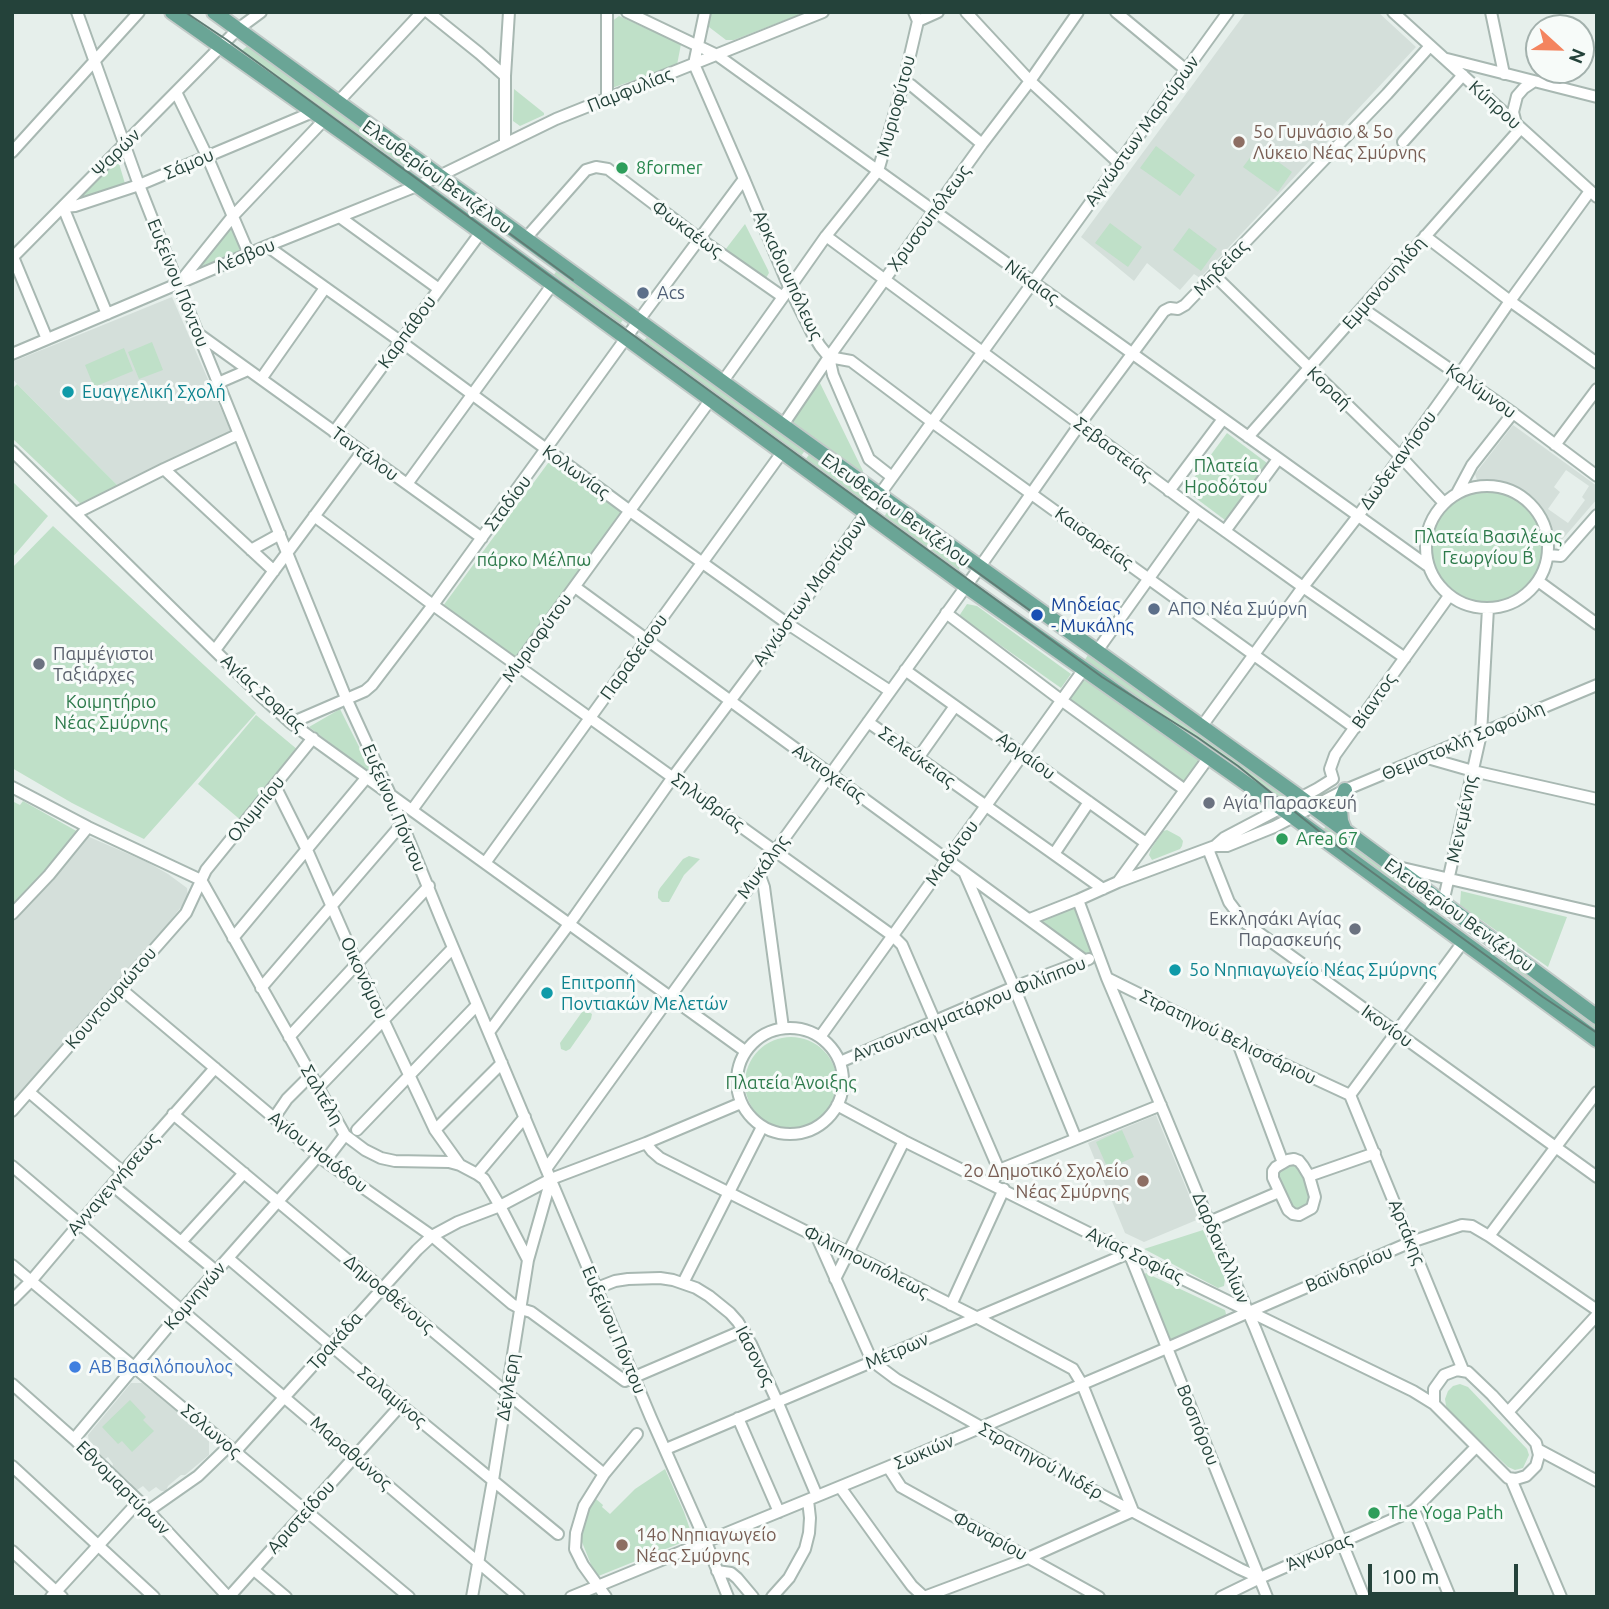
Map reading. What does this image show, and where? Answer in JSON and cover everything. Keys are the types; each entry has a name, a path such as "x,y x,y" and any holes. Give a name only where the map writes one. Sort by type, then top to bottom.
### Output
{"main road":[{"name":"Ελευθερίου Βενιζέλου","path":"172,12 418,186 966,586 1282,808 1597,1040"},
{"name":"Ελευθερίου Βενιζέλου","path":"214,12 1307,802 1597,1017"},
{"path":"1345,790 1340,810 1346,832"}],"street":[{"name":"Ευξείνου Πόντου","path":"76,12 139,185 280,534 343,700 390,794 728,1597"},
{"path":"12,152 139,12"},
{"name":"Ψαρών","path":"13,258 238,29 261,12"},
{"path":"338,102 422,12"},
{"path":"428,12 505,76"},
{"path":"505,144 509,12"},
{"path":"607,12 607,99"},
{"name":"Νίκαιας","path":"627,12 717,55 1429,566"},
{"path":"694,64 705,12"},
{"name":"Παμφυλίας","path":"440,176 556,119 823,12"},
{"path":"916,17 938,12"},
{"path":"966,12 1031,81 1119,163"},
{"name":"Χρυσουπόλεως","path":"783,425 1078,12"},
{"path":"1116,12 1186,70"},
{"name":"Αγνώστων Μαρτύρων","path":"489,1032 673,777 788,624 1228,12"},
{"name":"Κύπρου","path":"1393,12 1593,194"},
{"path":"1491,12 1504,74"},
{"name":"Μυριοφύτου","path":"723,382 826,236 878,171 904,81 916,17"},
{"name":"Μηδείας","path":"980,567 1080,424 1164,311 1185,305 1430,46"},
{"path":"1445,58 1525,80"},
{"name":"Αρκαδιουπόλεως","path":"694,64 744,179 786,292 829,357 869,459 892,477"},
{"path":"1402,142 1463,75"},
{"path":"904,81 982,144"},
{"path":"1518,126 1513,112 1517,96 1530,84"},
{"path":"1542,84 1597,97"},
{"path":"176,92 250,254"},
{"path":"178,284 318,116"},
{"name":"Σάμου","path":"63,207 75,206 139,185 207,156 318,116"},
{"name":"Εμμανουηλίδη","path":"1248,437 1518,126"},
{"name":"Φωκαέως","path":"526,238 586,170 596,167 608,169 700,239 786,292"},
{"name":"Λέσβου","path":"12,354 440,176"},
{"name":"Σταδίου","path":"291,723 365,691 372,685 744,179"},
{"name":"Δωδεκανήσου","path":"1202,726 1401,457 1510,301 1593,194"},
{"path":"63,207 107,314"},
{"path":"341,218 439,289"},
{"name":"Καρπάθου","path":"334,432 481,232"},
{"name":"Σεβαστείας","path":"826,236 1169,491 1405,658"},
{"path":"1425,236 1597,363"},
{"name":"Κολωνίας","path":"267,246 788,624 890,691"},
{"path":"13,258 47,339"},
{"name":"Κοραή","path":"1214,275 1401,457 1444,503"},
{"path":"407,484 552,285"},
{"path":"261,379 325,288"},
{"name":"Καλύμνου","path":"1362,308 1513,413 1597,477"},
{"name":"Ταντάλου","path":"198,334 482,538"},
{"name":"Καισαρείας","path":"829,357 851,361 1355,728"},
{"path":"218,383 248,370"},
{"path":"1555,444 1597,389"},
{"name":"Μυριοφύτου","path":"412,810 711,399"},
{"path":"1457,493 1472,465 1513,413"},
{"path":"1169,491 1223,419"},
{"path":"76,513 239,434"},
{"name":"Αγίας Σοφίας","path":"12,451 291,723 745,1051"},
{"name":"Παραδείσου","path":"485,863 783,451"},
{"path":"215,650 362,452"},
{"path":"1226,531 1278,459"},
{"path":"164,469 274,571"},
{"path":"1487,485 1510,489 1530,502 1543,522 1548,544 1544,569 1538,581 1516,601 1488,608 1471,606 1449,596 1438,585 1426,554 1428,528 1433,516 1457,493 1487,485"},
{"path":"1097,651 1197,511"},
{"path":"1548,555 1561,556 1597,515"},
{"name":"Σηλυβρίας","path":"314,516 517,666 893,936 902,945 999,1170"},
{"path":"251,550 280,534"},
{"name":"Μυκάλης","path":"549,1174 670,996 980,567"},
{"path":"1538,581 1597,624"},
{"name":"Αντιοχείας","path":"575,587 1084,960"},
{"name":"Βίαντος","path":"1333,779 1331,762 1449,596"},
{"name":"Μενεμένης","path":"1443,903 1481,733 1488,608"},
{"path":"946,613 1185,790"},
{"name":"Μαδύτου","path":"820,1037 1084,668"},
{"name":"Αργαίου","path":"905,670 1146,843"},
{"name":"Θεμιστοκλή Σοφούλη","path":"1030,919 1212,847 1282,808 1345,790 1597,685"},
{"path":"918,758 954,706"},
{"name":"Σελεύκειας","path":"868,722 1103,889"},
{"name":"Ολυμπίου","path":"201,880 206,870 313,738"},
{"path":"1118,882 1209,757"},
{"path":"1424,757 1597,799"},
{"path":"233,938 367,777"},
{"path":"1307,802 1333,779 1345,790"},
{"name":"Οικονόμου","path":"275,786 307,849 357,964 435,1130 460,1165"},
{"path":"12,787 88,827 201,880"},
{"path":"1054,854 1089,802"},
{"name":"Θεμιστοκλή Σοφούλη","path":"1212,847 1227,846 1293,818 1307,802"},
{"path":"407,839 413,824 424,819"},
{"path":"261,989 401,825"},
{"path":"12,914 49,875 88,827"},
{"name":"Ικονίου","path":"1212,847 1229,902 1244,922 1597,1177"},
{"path":"1392,866 1597,913"},
{"path":"964,871 1076,1139"},
{"path":"759,873 764,887 783,1028"},
{"name":"Σαλτέλη","path":"201,880 345,1135 381,1158 460,1165 477,1174 484,1179 528,1260"},
{"name":"Κουντουριώτου","path":"12,1111 186,913 201,880"},
{"path":"289,1037 429,886"},
{"name":"Δαρδανελλίων","path":"1079,900 1107,978 1249,1312 1364,1597"},
{"path":"1350,1095 1463,942"},
{"path":"318,1088 453,948"},
{"name":"Αντισυνταγματάρχου Φιλίππου","path":"840,1062 1014,986 1099,956"},
{"name":"Στρατηγού Βελισσάριου","path":"1107,978 1350,1095"},
{"name":"Αγίου Ησιόδου","path":"120,988 321,1158 432,1236 512,1304 531,1312 625,1381 634,1377"},
{"path":"357,1130 477,1005"},
{"path":"801,1028 820,1037 835,1052 840,1062 843,1081 837,1105 825,1121 808,1131 787,1135 776,1133 753,1121 741,1102 736,1086 736,1076 745,1051 762,1035 772,1030 801,1028"},
{"path":"1238,1043 1283,1163"},
{"path":"435,1130 502,1063"},
{"name":"Ανναγεννήσεως","path":"12,1300 215,1068"},
{"path":"274,1118 287,1098 311,1075"},
{"path":"29,1092 123,1172"},
{"path":"1489,1236 1597,1092"},
{"name":"Αρτάκης","path":"1350,1095 1463,1370"},
{"name":"Τρακάδα","path":"148,1511 232,1449 286,1397 416,1250 432,1236 458,1222 500,1206 549,1174 646,1143 741,1102"},
{"name":"Αγίας Σοφίας","path":"837,1105 1129,1253 1413,1391 1434,1404 1511,1479"},
{"path":"992,1184 999,1170 1161,1105"},
{"name":"Δημοσθένους","path":"173,1114 604,1475"},
{"path":"477,1174 525,1117"},
{"path":"683,1283 762,1127"},
{"name":"Κομνηνών","path":"74,1438 278,1201 345,1135"},
{"path":"835,1279 904,1140"},
{"name":"Φιλιππουπόλεως","path":"646,1143 660,1158 1073,1368 1082,1384"},
{"path":"1309,1176 1375,1153"},
{"path":"1294,1159 1299,1161 1309,1176 1315,1203 1312,1208 1293,1214 1279,1192 1273,1171 1294,1159"},
{"path":"12,1166 79,1223"},
{"path":"181,1242 244,1173"},
{"name":"Δέγλερη","path":"472,1597 528,1260 549,1174"},
{"path":"112,1185 216,1271"},
{"path":"951,1305 1004,1189"},
{"path":"1209,1222 1279,1192"},
{"name":"Μαραθώνος","path":"79,1223 519,1597"},
{"name":"Βαϊνδηρίου","path":"1249,1312 1411,1242 1462,1226 1472,1226 1597,1312"},
{"name":"Στρατηγού Νιδέρ","path":"817,1237 873,1361 896,1379 1133,1511 1260,1578"},
{"name":"Μέτρων","path":"666,1449 1129,1253"},
{"name":"Βοσπόρου","path":"1129,1253 1267,1597"},
{"name":"Σαλαμίνος","path":"228,1258 558,1534"},
{"name":"Σόλωνος","path":"12,1265 409,1597"},
{"name":"Ιάσονος","path":"597,1288 628,1279 660,1278 683,1283 720,1304 744,1330 777,1401 812,1498 805,1549 789,1578 772,1597"},
{"name":"Σωκιών","path":"571,1597 888,1467 1249,1312"},
{"path":"1508,1412 1597,1312"},
{"path":"634,1377 744,1330"},
{"path":"1434,1404 1434,1389 1444,1375 1453,1370 1463,1370 1472,1375 1536,1443 1539,1460 1530,1473 1520,1479 1511,1479 1560,1597"},
{"name":"Εθνομαρτύρων","path":"12,1384 74,1438 139,1501 228,1597"},
{"path":"840,1487 912,1586 924,1597 1028,1558 1133,1511 1082,1384"},
{"name":"Αριστείδου","path":"228,1597 401,1405"},
{"path":"738,1418 779,1512"},
{"path":"606,1597 575,1549 576,1534 584,1506 604,1475 638,1434"},
{"name":"Άγκυρας","path":"1221,1597 1414,1510 1476,1447"},
{"path":"1539,1450 1597,1481"},
{"path":"12,1466 154,1597"},
{"name":"Φαναρίου","path":"888,1467 901,1487 1099,1597"},
{"path":"12,1551 57,1595 139,1501"},
{"path":"1414,1510 1450,1597"},
{"path":"254,1570 286,1597"},
{"path":"717,1571 731,1573 753,1597"}],"shaded area":[{"name":"5ο Γυμνάσιο & 5ο Λύκειο Νέας Σμύρνης","path":"1246,12 1378,12 1416,47 1200,278 1194,274 1180,290 1147,263 1134,281 1081,237"},
{"path":"172,297 231,432 119,487 17,384 12,378 12,362"},
{"path":"1513,425 1597,486 1597,499 1560,542 1552,535 1542,511 1531,497 1502,482 1477,480 1475,474","holes":["1566,470 1589,486 1582,497 1585,500 1568,523 1548,509 1560,492 1554,487"]},
{"path":"87,836 168,874 187,888 188,898 149,948 12,1106 12,923 63,868"},
{"name":"2ο Δημοτικό Σχολείο Νέας Σμύρνης","path":"1156,1115 1199,1219 1144,1242 1125,1233 1088,1143"},
{"path":"131,1383 142,1383 209,1438 209,1455 185,1475 181,1475 166,1491 156,1487 149,1492 143,1486 137,1490 133,1488 130,1482 112,1467 108,1457 105,1459 89,1443 88,1435"}],"green space":[{"path":"710,12 799,12 798,15 734,40 726,40 709,27"},
{"path":"619,16 681,44 677,65 612,88 611,22"},
{"path":"251,43 413,159 411,178 239,53"},
{"path":"514,89 544,115 520,126 513,121"},
{"path":"1156,146 1195,175 1180,196 1140,168"},
{"path":"1258,147 1292,172 1278,192 1243,167"},
{"path":"118,160 126,187 86,200 80,198 80,195"},
{"path":"1110,223 1142,247 1128,267 1095,243"},
{"path":"745,224 768,270 766,278 725,250"},
{"path":"233,226 240,251 192,270 196,264"},
{"path":"1189,228 1217,249 1201,271 1173,250"},
{"path":"560,266 627,314 618,327 551,279"},
{"path":"653,332 808,446 799,459 640,344"},
{"path":"152,342 163,370 139,379 128,352"},
{"path":"124,348 133,371 94,387 85,365"},
{"path":"819,381 863,471 862,475 790,423"},
{"path":"17,384 119,487 83,506 12,438 12,389"},
{"name":"Πλατεία Ηροδότου","path":"1227,433 1267,463 1225,520 1185,490"},
{"path":"813,449 869,488 859,504 803,463"},
{"name":"πάρκο Μέλπω","path":"551,459 625,514 517,661 443,606"},
{"path":"12,481 48,516 12,558"},
{"name":"Πλατεία Βασιλέως Γεωργίου Β΄","path":"1488,490 1510,495 1528,507 1540,525 1545,547 1540,569 1528,587 1510,599 1488,604 1466,599 1448,587 1436,569 1431,547 1436,525 1448,507 1466,495"},
{"path":"891,507 960,556 959,575 883,518"},
{"name":"Κοιμητήριο Νέας Σμύρνης","path":"53,526 256,713 144,839 72,803 12,768 12,568"},
{"path":"967,604 977,606 1071,674 1061,688 959,616"},
{"path":"1092,649 1294,795 1281,804 1197,740 1082,664"},
{"path":"1084,673 1205,757 1185,783 1069,698"},
{"path":"340,709 349,727 374,776 309,727"},
{"path":"256,715 298,750 243,822 198,784"},
{"path":"12,801 20,805 23,801 80,833 12,905"},
{"path":"1330,821 1413,883 1403,896 1319,835"},
{"path":"1167,830 1180,837 1182,846 1152,860 1149,855 1151,849 1163,831"},
{"path":"689,856 700,859 684,875 669,902 662,902 658,898 660,888 683,859"},
{"path":"1461,891 1567,917 1548,967 1460,905"},
{"path":"1078,900 1099,956 1084,960 1030,919"},
{"path":"1510,956 1597,1019 1597,1038 1501,968"},
{"path":"586,1010 592,1014 591,1019 570,1049 561,1049 560,1043"},
{"name":"Πλατεία Άνοιξης","path":"791,1037 809,1041 823,1051 833,1065 837,1083 833,1101 823,1115 809,1125 791,1129 773,1125 759,1115 749,1101 745,1083 749,1065 759,1051 773,1041"},
{"path":"1122,1130 1134,1157 1108,1169 1096,1142"},
{"path":"1299,1161 1315,1203 1293,1214 1273,1178 1276,1167"},
{"path":"1203,1230 1225,1279 1224,1286 1218,1288 1144,1249"},
{"path":"1146,1273 1225,1310 1223,1322 1167,1342 1143,1275"},
{"path":"1460,1384 1468,1387 1527,1449 1529,1455 1523,1468 1515,1470 1508,1467 1450,1412 1445,1399 1453,1386"},
{"path":"130,1400 146,1417 143,1420 154,1431 132,1452 122,1441 118,1444 102,1427"},
{"path":"665,1469 693,1538 596,1577 580,1537 587,1512 596,1499 610,1514 635,1489"}],"tram line":[{"path":"185,12 1102,677 1238,766 1346,853 1543,997 1597,1033"},
{"path":"415,164 573,280"},
{"path":"908,522 1035,614"}],"place":[{"name":"5ο Γυμνάσιο & 5ο Λύκειο Νέας Σμύρνης","path":"1239,142"},
{"name":"8former","path":"622,168"},
{"name":"Acs","path":"643,293"},
{"name":"Ευαγγελική Σχολή","path":"68,392"},
{"name":"ΑΠΟ Νέα Σμύρνη","path":"1154,609"},
{"name":"Μηδείας - Μυκάλης","path":"1037,615"},
{"name":"Παμμέγιστοι Ταξιάρχες","path":"39,664"},
{"name":"Αγία Παρασκευή","path":"1209,803"},
{"name":"Area 67","path":"1282,839"},
{"name":"Εκκλησάκι Αγίας Παρασκευής","path":"1355,929"},
{"name":"5ο Νηπιαγωγείο Νέας Σμύρνης","path":"1175,970"},
{"name":"Επιτροπή Ποντιακών Μελετών","path":"547,993"},
{"name":"2ο Δημοτικό Σχολείο Νέας Σμύρνης","path":"1143,1181"},
{"name":"ΑΒ Βασιλόπουλος","path":"75,1367"},
{"name":"The Yoga Path","path":"1374,1513"},
{"name":"14ο Νηπιαγωγείο Νέας Σμύρνης","path":"622,1545"}]}
